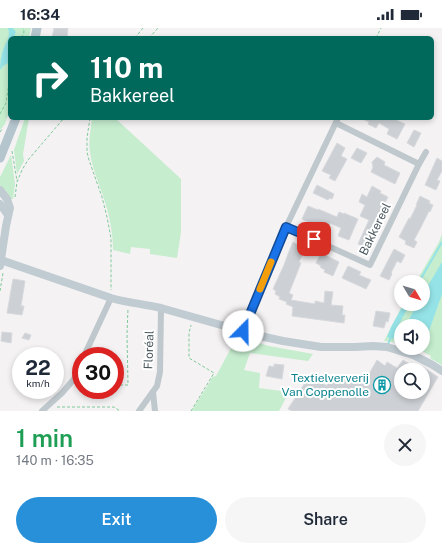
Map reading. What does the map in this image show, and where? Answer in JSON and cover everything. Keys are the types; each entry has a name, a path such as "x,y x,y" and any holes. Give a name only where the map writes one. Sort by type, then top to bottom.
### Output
{"main road":[{"path":"0,158 15,120"}],"street":[{"path":"243,331 286,227 337,120 419,164"},
{"name":"Bakkereel","path":"286,227 370,265 426,152"},
{"path":"0,190 7,199 10,208 2,262 112,298 151,305 283,341 333,347 382,346 392,348 413,355 442,371"},
{"path":"0,204 8,215"},
{"path":"88,347 112,298"},
{"name":"Floréal","path":"139,411 153,392 160,372 161,308"},
{"path":"42,411 62,393 72,381"},
{"name":"Floréal","path":"153,392 155,411"}],"path":[{"path":"137,36 144,28"},
{"path":"151,36 158,28"},
{"path":"0,114 6,104 8,90"},
{"path":"15,197 17,182 28,160 62,120"},
{"path":"90,120 87,152 102,197 111,238 112,298"},
{"path":"12,150 17,182"},
{"path":"0,291 2,262"},
{"path":"124,385 128,385 129,302"},
{"path":"191,411 214,373 189,358 189,333 194,317"},
{"path":"47,406 92,408 114,407 120,411"}],"green space":[{"path":"0,28 31,28 29,36 8,36 8,115 5,124 0,130"},
{"path":"24,120 29,120 23,154 24,161 17,174 14,150"},
{"path":"92,120 117,120 181,179 181,232 177,258 150,254 150,249 131,247 130,254 113,250 112,232 103,196 94,171 89,148"},
{"path":"11,155 15,184 13,199 11,199 0,185 0,177"},
{"path":"442,234 442,365 430,358 430,319 395,319 399,311 430,311 430,275 420,275"},
{"path":"394,322 394,342 384,341"},
{"path":"237,337 269,346 313,354 308,361 250,353 244,370 260,373 259,388 289,392 279,411 192,411 212,377 216,376"}],"water":[{"path":"8,28 13,28 16,32 14,36 9,36"},
{"path":"8,39 8,63 0,70 0,62"},
{"path":"442,262 442,294 430,328 430,319 410,319 414,311 430,311 430,282"},
{"path":"400,311 406,311 402,319 396,319"},
{"path":"394,322 393,339 387,337"}],"building":[{"path":"54,28 68,28 67,36 52,36"},
{"path":"364,120 396,120 405,124 397,139 387,134 389,129 379,123 376,128 368,124 369,122"},
{"path":"414,130 421,133 414,147 407,143"},
{"path":"337,143 345,148 341,156 347,159 335,181 329,178 331,175 322,171"},
{"path":"357,148 367,153 361,163 351,158"},
{"path":"377,157 385,162 384,165 400,173 395,184 371,172 373,167 372,162"},
{"path":"437,158 442,161 442,171 437,180 440,181 436,190 425,185"},
{"path":"317,185 334,194 332,199 329,198 328,200 313,193"},
{"path":"372,186 381,191 380,193 388,197 371,231 373,232 366,248 358,244 369,220 360,216 365,205 359,202 362,194 367,197"},
{"path":"420,196 430,201 429,203 433,205 414,240 417,242 414,248 405,244 406,241 399,237 409,218 410,219"},
{"path":"308,206 337,217 339,212 358,219 349,240 338,236 341,228 330,223 326,231 302,219"},
{"path":"293,242 305,249 289,293 293,295 291,300 315,304 315,301 324,303 325,291 333,292 331,305 343,306 342,315 345,315 344,323 292,316 293,307 286,304 287,302 279,299 280,297 275,294 276,291 273,289"},
{"path":"394,249 405,255 401,263 397,261 389,280 380,276"},
{"path":"321,253 339,262 333,276 324,272 325,270 316,263"},
{"path":"348,266 361,272 359,275 371,280 366,289 342,278"},
{"path":"13,279 25,281 21,306 24,306 22,315 7,313"},
{"path":"376,311 390,313 388,322 386,321 384,328 373,326"},
{"path":"2,332 12,333 11,343 1,341"},
{"path":"25,333 31,335 29,340 22,338"},
{"name":"Textielververij Van Coppenolle","path":"377,360 385,366 387,362 394,366 394,399 425,399 418,411 292,411 288,409 310,375 327,386 328,379 332,380 332,377 365,381"},
{"name":"Textielververij Van Coppenolle","path":"403,360 408,363 401,363"},
{"path":"274,364 284,365 282,379 266,376 269,366 274,367"},
{"name":"Textielververij Van Coppenolle","path":"430,372 438,377 430,391"}],"waterway":[{"path":"423,275 442,242"},
{"path":"388,345 391,336"}],"slow traffic":[{"path":"260,289 271,262"}],"place":[{"name":"Textielververij Van Coppenolle","path":"382,385"}],"route":[{"path":"243,331 286,227 314,239"}]}
